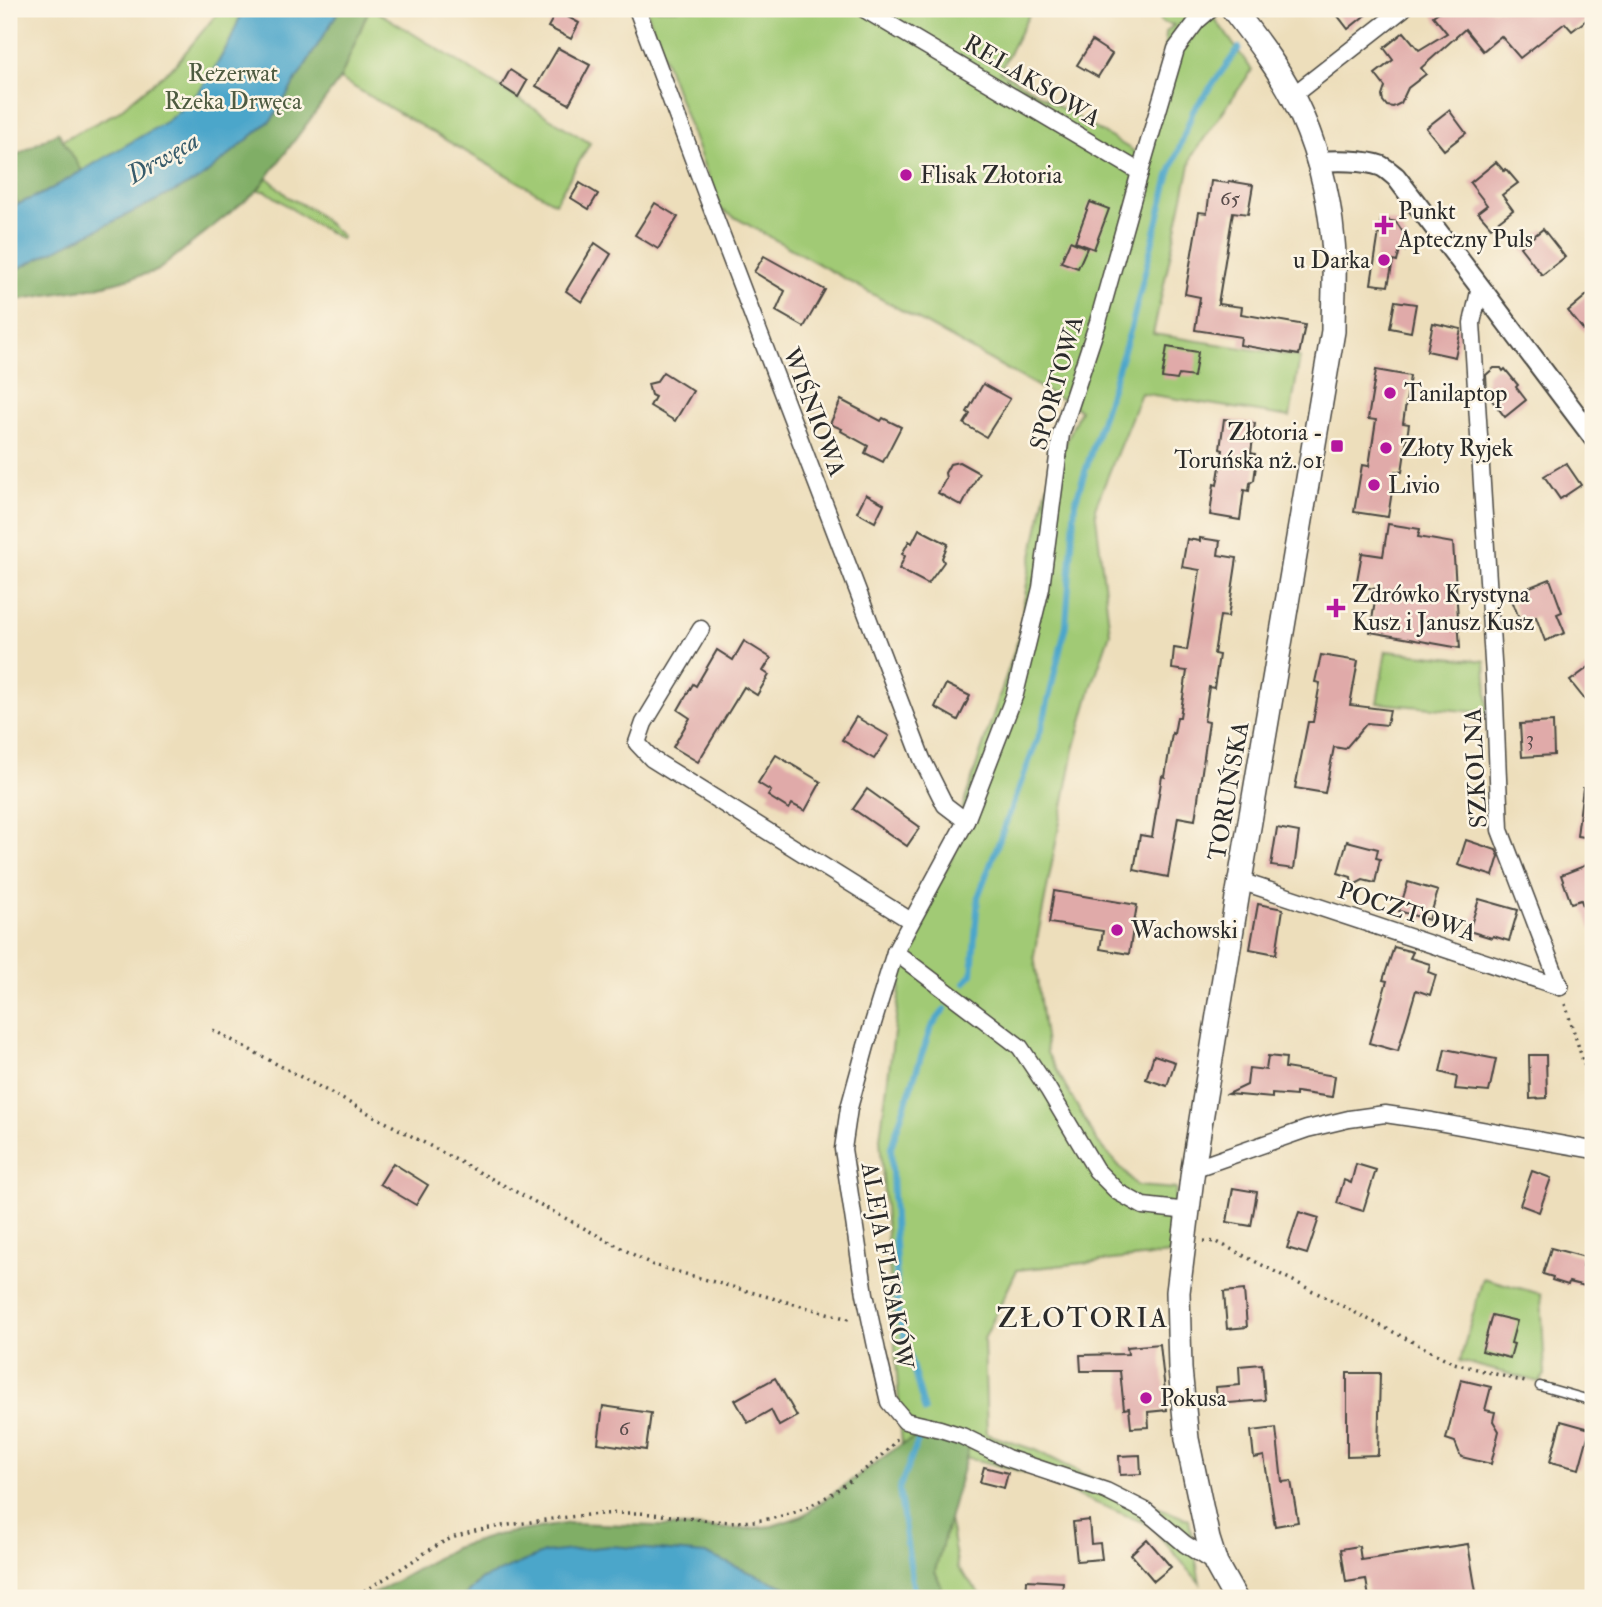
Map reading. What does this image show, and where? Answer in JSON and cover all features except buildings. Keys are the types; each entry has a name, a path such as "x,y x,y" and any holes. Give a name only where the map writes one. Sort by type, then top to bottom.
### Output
{"main road":[{"name":"TORUŃSKA","path":"1233,9 1292,96 1307,129 1327,197 1333,243 1333,331 1193,1169 1178,1292 1180,1369 1186,1439 1208,1539 1216,1564 1235,1598"}],"street":[{"name":"WIŚNIOWA","path":"637,9 922,759 945,805 966,821"},
{"name":"RELAKSOWA","path":"864,9 1140,172"},
{"name":"SPORTOWA","path":"966,821 1016,694 1041,588 1061,435 1098,322 1177,49 1197,21 1211,9"},
{"path":"1292,96 1403,9"},
{"path":"1317,162 1367,163 1388,170 1406,188 1593,437"},
{"name":"SZKOLNA","path":"1480,286 1472,323 1494,677 1500,830 1560,987"},
{"path":"701,629 643,723 637,743 652,759 911,921"},
{"name":"ALEJA FLISAKÓW","path":"905,1422 889,1402 865,1294 843,1149 849,1108 895,952 966,821"},
{"name":"POCZTOWA","path":"1240,881 1560,987"},
{"path":"895,952 1020,1047 1096,1170 1118,1192 1143,1206 1188,1211"},
{"path":"1193,1169 1307,1129 1385,1114 1593,1150"},
{"path":"905,1422 962,1436 1007,1458 1106,1491 1146,1511 1185,1544 1216,1564"}],"lane":[{"path":"1540,1386 1593,1401"}],"path":[{"path":"1560,987 1593,1092"},
{"path":"214,1030 653,1265 872,1325"},
{"path":"1185,1238 1217,1242 1454,1363 1540,1386"},
{"path":"352,1598 433,1546 466,1533 496,1527 586,1514 633,1513 728,1522 774,1519 815,1504 841,1488 891,1447 905,1422"}],"green space":[{"name":"Rezerwat Rzeka Drwęca","path":"219,9 345,9 273,131 144,230 9,276 9,167 116,113 175,65"},
{"path":"332,9 369,9 340,79 257,191 157,271 97,287 9,301 9,273 200,179 272,119 322,38"},
{"path":"369,9 590,143 555,203 340,79"},
{"path":"646,9 1032,9 1000,71 1142,156 1164,60 1166,32 1174,25 1161,22 1160,9 1208,9 1252,70 1192,156 1153,334 1300,357 1290,417 1141,393 1095,508 1110,633 1074,750 1034,955 1047,1053 1096,1140 1137,1186 1176,1189 1170,1254 1017,1270 984,1339 987,1434 1035,1450 1120,1492 1189,1520 1200,1583 1150,1525 1079,1496 1039,1476 950,1453 944,1491 958,1568 984,1598 447,1598 515,1548 786,1534 902,1445 880,1138 905,950 957,848 963,806 1018,640 1046,490 1080,410 720,209"},
{"path":"58,132 82,171 44,193 18,204 9,184 9,159"},
{"path":"267,177 288,197 311,209 342,236 341,239 266,191 257,191"},
{"path":"1386,651 1485,661 1488,713 1377,703"},
{"path":"1483,1278 1541,1294 1545,1375 1539,1382 1460,1361"},
{"path":"949,1436 969,1446 935,1571 946,1598 811,1598 706,1554 480,1579 463,1598 367,1598 454,1548 496,1535 570,1523 744,1529 772,1526 802,1516 914,1438"}],"water":[{"name":"Rezerwat Rzeka Drwęca","path":"243,9 340,9 272,119 200,179 9,273 9,208 44,193 167,121 192,100 211,75 231,39"},
{"path":"611,1546 706,1554 811,1598 463,1598 480,1580 544,1553"}],"waterway":[{"path":"1264,14 1268,9"},
{"path":"965,983 972,974 978,897 1042,727 1066,625 1075,503 1131,328 1169,176 1193,111 1239,48"},
{"path":"925,1411 898,1315 891,1147 931,1027 945,1009"},
{"path":"917,1598 899,1489 920,1436"}],"place":[{"name":"Flisak Złotoria","path":"906,175"},
{"name":"Punkt Apteczny Puls","path":"1384,225"},
{"name":"u Darka","path":"1384,260"},
{"name":"Tanilaptop","path":"1390,393"},
{"name":"Złotoria - Toruńska nż. 01","path":"1337,446"},
{"name":"Złoty Ryjek","path":"1386,448"},
{"name":"Livio","path":"1374,485"},
{"name":"Zdrówko Krystyna Kusz i Janusz Kusz","path":"1336,608"},
{"name":"Wachowski","path":"1117,930"},
{"name":"Pokusa","path":"1146,1398"}],"district":[{"name":"ZŁOTORIA","path":"1083,1318"}],"water label":[{"name":"Drwęca","path":"163,158"}]}
